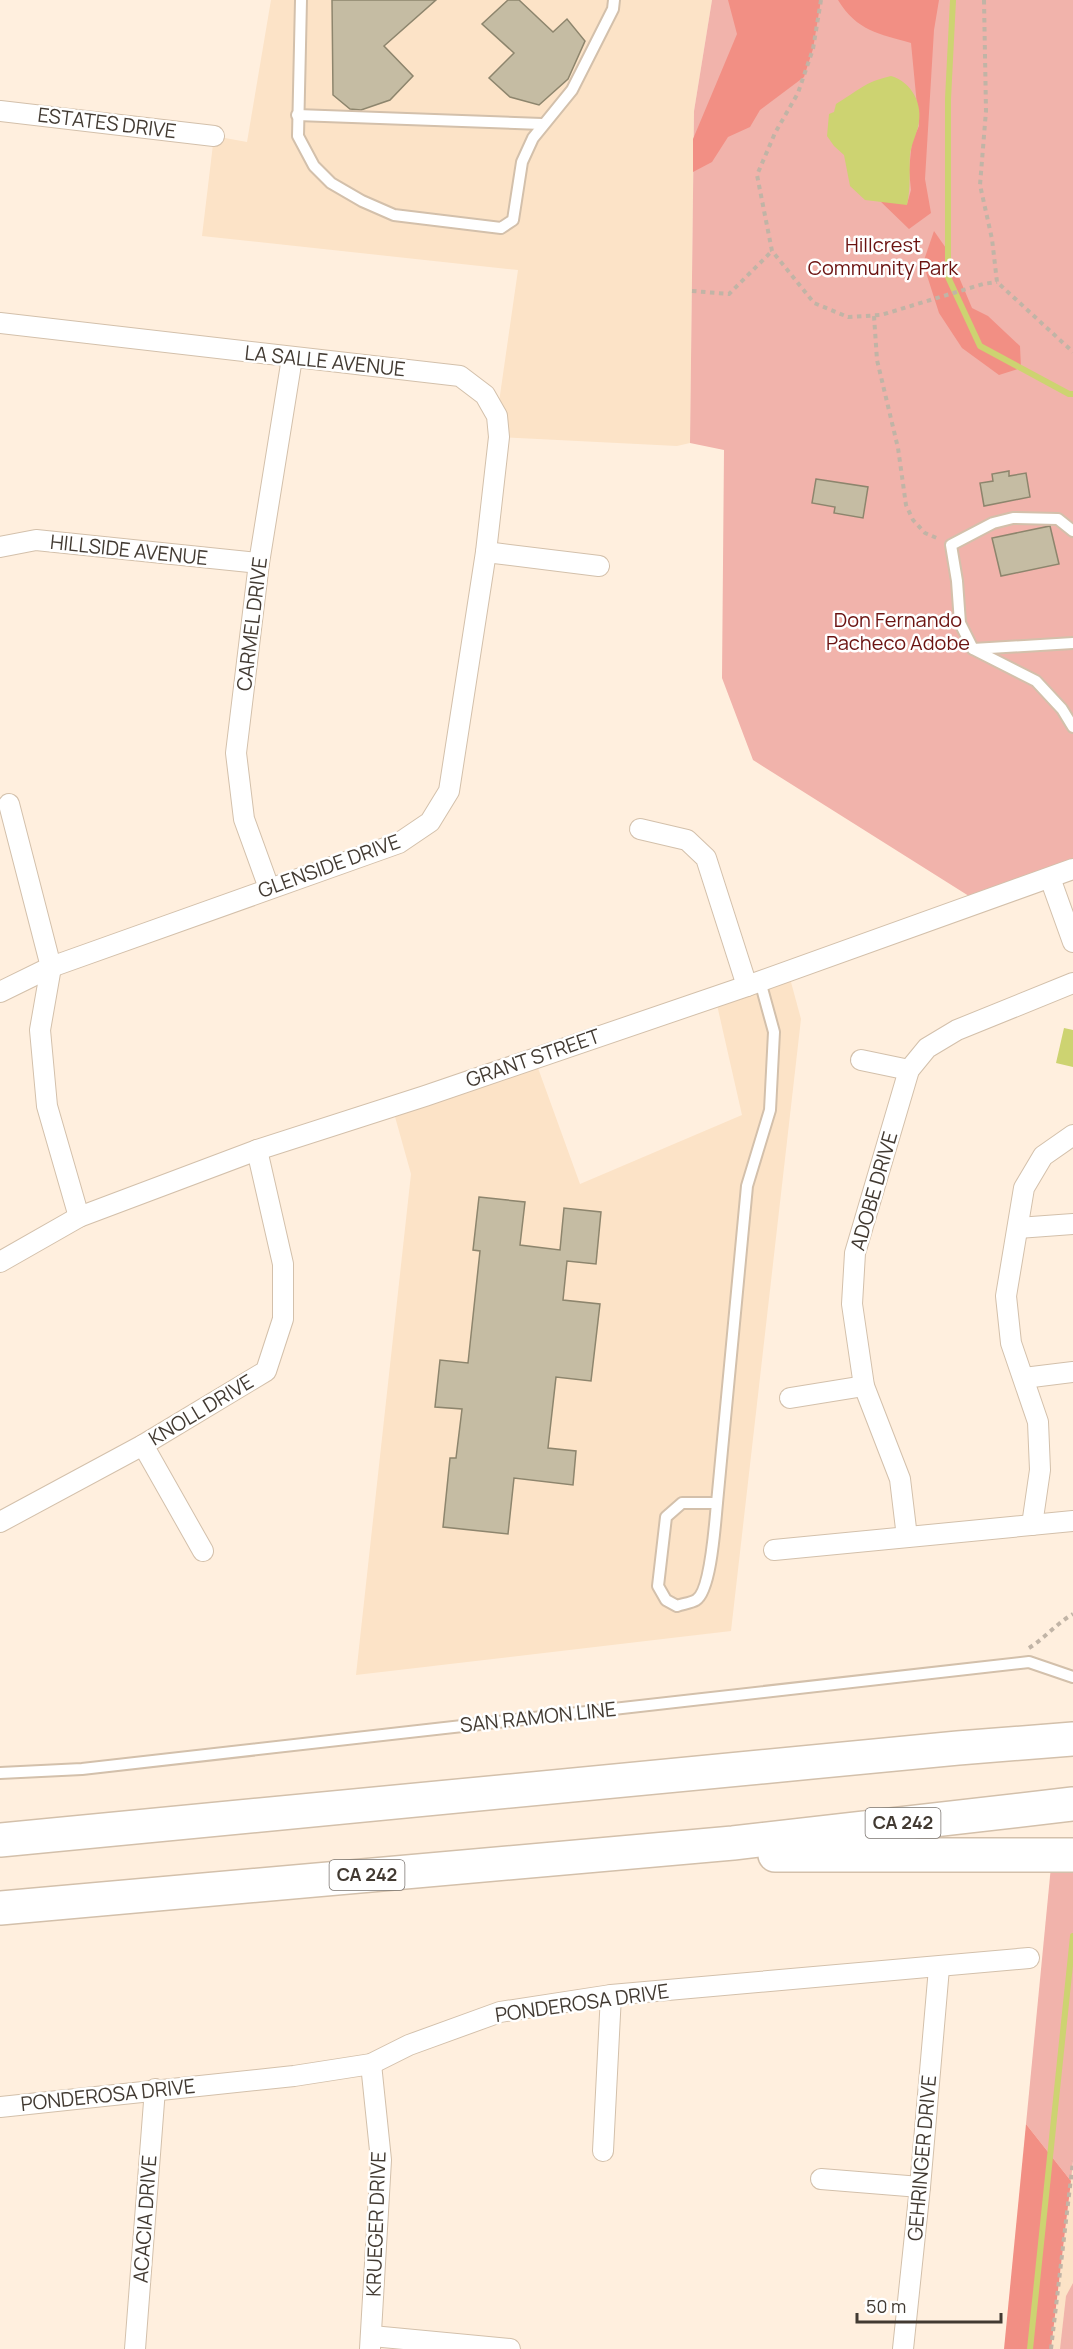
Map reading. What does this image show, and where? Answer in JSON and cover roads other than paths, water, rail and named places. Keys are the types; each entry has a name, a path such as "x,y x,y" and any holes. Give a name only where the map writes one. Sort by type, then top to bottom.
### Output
{"highway":[{"path":"958,1748 1021,1726 1073,1718"},
{"path":"0,1840 958,1748 1073,1739"},
{"name":"CA 242","path":"0,1908 733,1843 1073,1804"},
{"path":"733,1843 781,1856 1073,1856"}],"street":[{"name":"ESTATES DRIVE","path":"0,111 214,136"},
{"name":"LA SALLE AVENUE","path":"0,323 460,376 484,395 497,416 499,437 486,552"},
{"name":"CARMEL DRIVE","path":"269,888 244,819 236,753 259,563 292,358"},
{"name":"HILLSIDE AVENUE","path":"0,547 36,540 259,563"},
{"path":"486,552 599,566"},
{"name":"GLENSIDE DRIVE","path":"0,992 51,967 399,843 430,822 449,791 486,552"},
{"path":"9,804 51,967 40,1030 47,1106 79,1217"},
{"path":"640,829 687,840 706,858 753,983"},
{"name":"GRANT STREET","path":"0,1262 79,1217 257,1150 425,1096 1073,869"},
{"path":"1050,878 1073,942"},
{"name":"ADOBE DRIVE","path":"907,1537 900,1479 864,1386 852,1304 855,1252 909,1070 927,1048 957,1030 1073,983"},
{"path":"861,1060 909,1070"},
{"path":"1032,1525 1040,1470 1038,1422 1011,1342 1006,1296 1024,1188 1043,1156 1073,1135"},
{"name":"KNOLL DRIVE","path":"0,1522 143,1444 266,1371 283,1319 283,1264 257,1150"},
{"path":"1018,1228 1073,1224"},
{"path":"1024,1378 1073,1372"},
{"path":"790,1398 864,1386"},
{"path":"143,1444 203,1551"},
{"path":"774,1550 1073,1521"},
{"name":"PONDEROSA DRIVE","path":"0,2107 294,2076 371,2064 409,2045 500,2012 611,1995 939,1968 1029,1958"},
{"name":"GEHRINGER DRIVE","path":"903,2349 939,1968"},
{"path":"603,2151 611,1995"},
{"name":"KRUEGER DRIVE","path":"371,2064 381,2160 371,2342"},
{"name":"ACACIA DRIVE","path":"135,2349 155,2090"},
{"path":"821,2179 920,2187"},
{"path":"371,2342 510,2349"}],"lane":[{"path":"301,0 298,136 314,166 331,183 362,201 394,215 501,228 513,219 522,162 542,124 572,90 613,9 614,0"},
{"path":"297,116 542,124"},
{"path":"1073,531 1058,519 1013,518 993,523 951,545 957,581 960,623 973,649 1036,681 1062,709 1073,728"},
{"path":"973,649 1073,643"},
{"path":"717,1503 682,1503 666,1517 658,1586 666,1600 677,1606 696,1600 706,1588 717,1503 747,1186 770,1110 774,1032 753,983"},
{"name":"SAN RAMON LINE","path":"0,1773 82,1769 1029,1662 1073,1677"}],"waterway":[{"path":"953,0 948,99 948,277 980,346 1069,394 1073,394"},
{"path":"1030,2349 1073,1936"}],"park label":[{"name":"Hillcrest Community Park","path":"883,256"},
{"name":"Don Fernando Pacheco Adobe","path":"898,632"}]}
